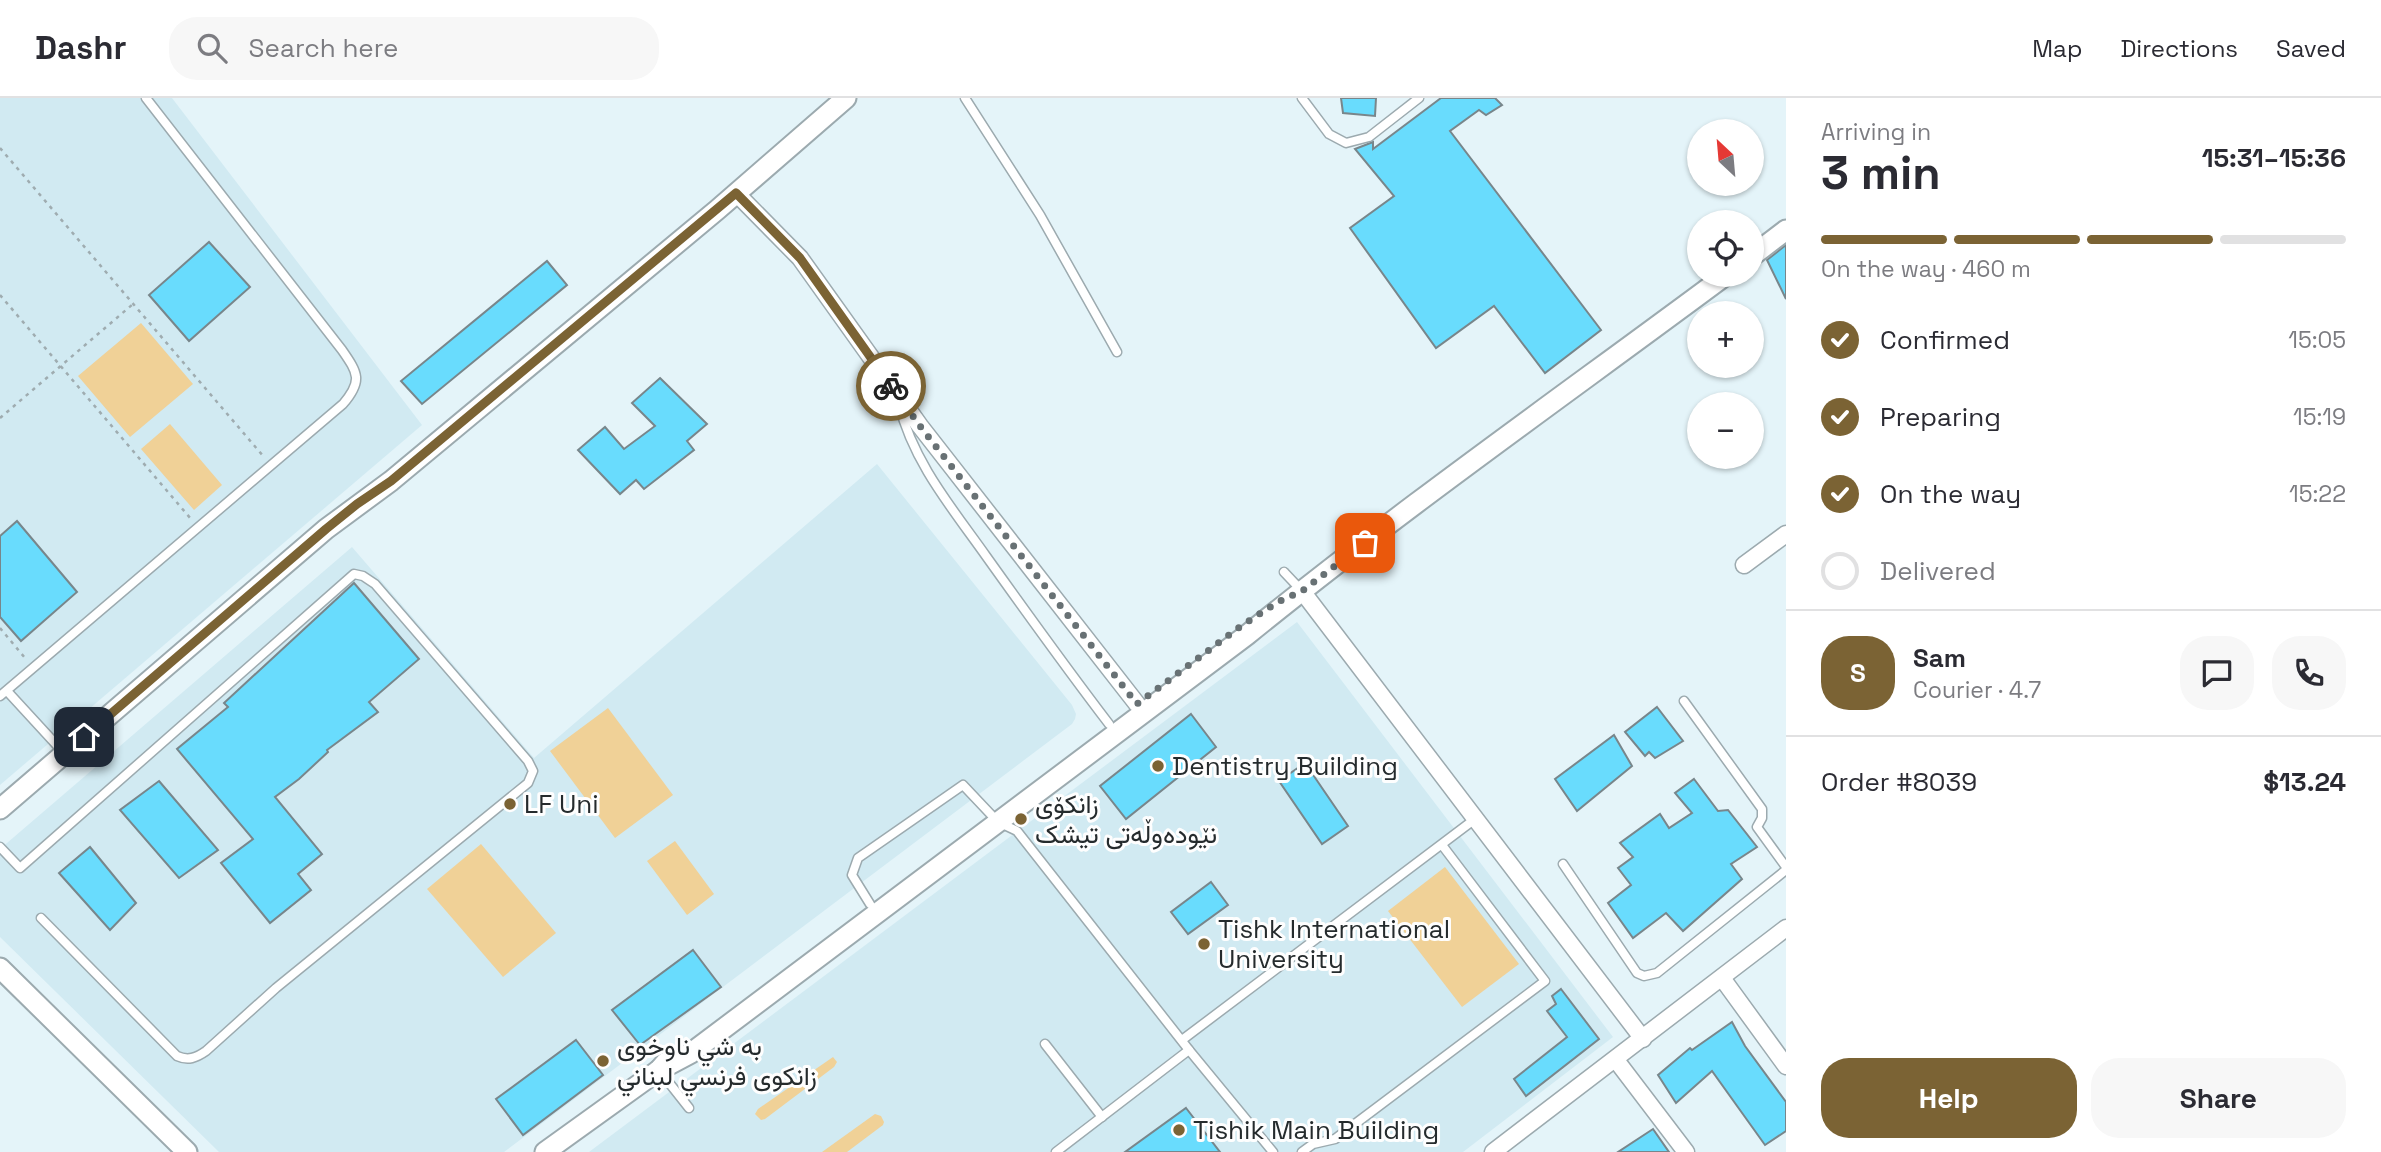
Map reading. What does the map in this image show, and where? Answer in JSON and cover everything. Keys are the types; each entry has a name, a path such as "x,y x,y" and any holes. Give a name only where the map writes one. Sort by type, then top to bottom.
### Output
{"street":[{"path":"0,809 68,758 335,537 365,510 391,481 846,98"},
{"path":"736,193 800,258 896,393 1137,704"},
{"path":"1764,247 1786,230"},
{"path":"659,1070 683,1044 870,904 1247,635 1302,591 1710,287"},
{"path":"1744,565 1786,534"},
{"path":"545,1152 659,1070 691,1053 1109,724 1255,617 1302,591"},
{"path":"1302,591 1643,1039"},
{"path":"0,823 68,758"},
{"path":"1493,1152 1786,928"},
{"path":"0,968 187,1152"},
{"path":"1722,978 1786,1066"},
{"path":"1616,1059 1686,1152"},
{"path":"1510,1138 1521,1152"}],"lane":[{"path":"68,758 4,694 342,404 357,384 357,373 334,340 146,98"},
{"path":"965,98 1040,215 1117,352"},
{"path":"1302,98 1329,134 1346,143 1369,137 1419,98"},
{"path":"896,393 913,449 942,494 1109,724"},
{"path":"1284,572 1302,591"},
{"path":"0,847 20,869 354,574 375,584 528,761 533,771 528,783 276,988 196,1058 177,1056 41,918"},
{"path":"1563,864 1637,973 1644,976 1657,973 1786,868 1757,827 1762,818 1762,809 1684,701"},
{"path":"870,904 852,875 858,858 963,785 994,817 1017,831 1273,1152"},
{"path":"1182,1040 1475,819"},
{"path":"1302,1152 1313,1144 1335,1139 1545,981 1442,845"},
{"path":"1045,1044 1102,1117"},
{"path":"1056,1152 1189,1050"},
{"path":"659,1070 689,1108"}],"path":[{"path":"0,148 270,465"},
{"path":"0,295 198,527"},
{"path":"0,418 133,304"},
{"path":"0,628 33,668"}],"shaded area":[{"path":"0,98 172,98 422,425 0,785"},
{"path":"141,323 193,384 130,437 78,376"},
{"path":"170,424 222,485 194,510 141,449"},
{"name":"LF Uni","path":"877,464 1072,705 1075,719 1072,724 504,1152 219,1152 0,937 0,849 352,547 534,758"},
{"name":"Tishk International University","path":"1297,622 1613,1037 1463,1152 589,1152"},
{"path":"608,708 673,795 615,838 550,751"},
{"path":"675,841 714,894 687,915 647,861"},
{"path":"481,844 556,933 503,977 427,889"},
{"path":"1445,867 1519,964 1462,1007 1388,911"},
{"path":"833,1057 837,1062 834,1067 765,1119 761,1120 755,1114 758,1109"},
{"path":"875,1114 881,1116 883,1125 847,1152 822,1152"}],"building":[{"path":"1341,98 1376,98 1375,116 1343,113"},
{"path":"1441,98 1495,98 1502,105 1486,115 1479,110 1450,131 1601,330 1545,373 1494,306 1436,348 1350,228 1394,196 1355,149 1373,142 1373,149"},
{"path":"209,242 250,287 189,341 149,295"},
{"path":"1786,245 1786,299 1767,260"},
{"path":"547,261 567,285 422,404 401,381"},
{"path":"660,378 707,424 687,441 694,450 644,489 636,480 620,494 578,450 605,427 624,449 655,426 632,403"},
{"path":"17,521 77,592 21,641 0,617 0,536"},
{"path":"354,583 419,659 369,702 378,712 327,750 328,752 299,779 275,797 322,854 298,874 311,890 270,923 221,863 253,839 177,749 228,707 224,703"},
{"path":"1657,707 1683,741 1655,758 1649,752 1645,756 1625,732"},
{"name":"Dentistry Building","path":"1191,714 1216,747 1126,819 1100,786"},
{"path":"1614,735 1632,766 1577,811 1555,779"},
{"path":"1305,763 1348,826 1322,844 1279,781"},
{"path":"1694,779 1718,811 1728,810 1757,847 1731,864 1742,879 1683,931 1666,913 1633,938 1608,903 1631,885 1618,868 1633,857 1620,843 1660,814 1669,828 1692,813 1675,793"},
{"path":"159,781 218,850 179,878 120,810"},
{"path":"90,847 136,903 110,930 59,873"},
{"path":"1211,882 1228,905 1188,934 1171,912"},
{"path":"693,950 721,987 640,1045 612,1010"},
{"path":"1561,989 1599,1039 1526,1096 1514,1079 1567,1037 1547,1011 1556,1004 1552,996"},
{"path":"1732,1022 1745,1046 1786,1102 1786,1131 1765,1145 1712,1071 1676,1103 1658,1075 1690,1048 1692,1050"},
{"path":"576,1040 603,1075 523,1135 496,1099"},
{"name":"Tishik Main Building","path":"1186,1108 1220,1152 1125,1152"},
{"path":"1653,1129 1669,1152 1618,1152"}],"way so far":[{"path":"891,386 1137,704 1241,626 1278,602 1302,591 1365,543"}],"place":[{"name":"Dentistry Building","path":"1158,766"},
{"name":"LF Uni","path":"510,804"},
{"name":"زانکۆی نێودەوڵەتی تیشک","path":"1021,819"},
{"name":"Tishk International University","path":"1204,944"},
{"name":"به شي ناوخوى زانكوى فرنسي لبناني","path":"603,1061"},
{"name":"Tishik Main Building","path":"1179,1130"}],"route":[{"path":"84,737 326,529 391,481 736,193 800,258 891,386"}]}
